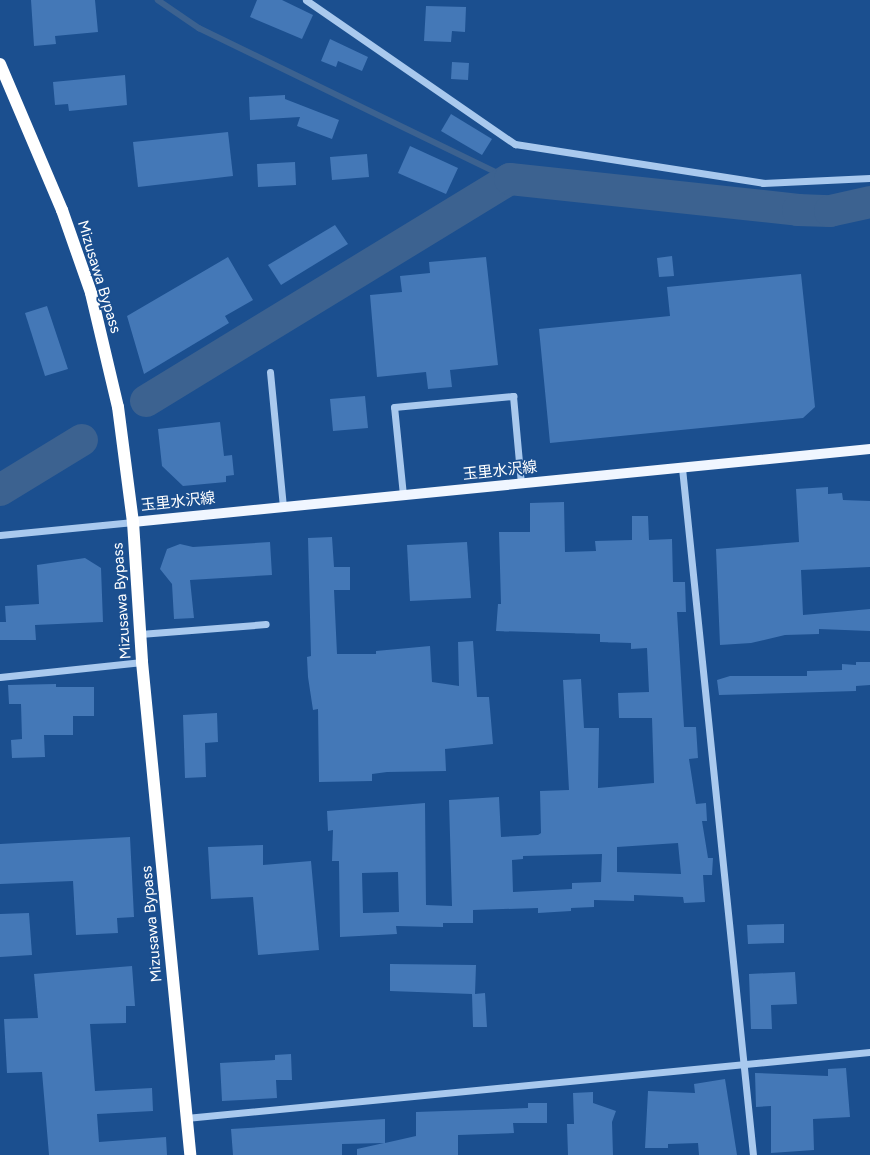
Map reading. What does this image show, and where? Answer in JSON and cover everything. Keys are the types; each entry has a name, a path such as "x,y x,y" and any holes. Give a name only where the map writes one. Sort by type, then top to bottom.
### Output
{"highway":[{"name":"Mizusawa Bypass","path":"0,64 62,210 91,293 118,407 133,522 142,662 190,1155"}],"main road":[{"name":"玉里水沢線","path":"133,522 870,449"}],"street":[{"path":"306,0 319,4 515,144 763,183 870,178"},
{"path":"270,372 283,507"},
{"path":"403,495 394,407 513,396 521,484"},
{"path":"682,468 753,1155"},
{"path":"0,535 133,522"},
{"path":"140,634 266,624"},
{"path":"0,677 142,662"},
{"path":"186,1118 870,1052"}],"building":[{"path":"31,0 95,0 98,32 55,36 56,44 34,46"},
{"path":"257,0 282,0 313,15 302,39 250,17"},
{"path":"426,6 466,7 465,32 452,31 451,42 424,41"},
{"path":"330,39 368,57 362,71 338,61 336,67 321,61"},
{"path":"452,62 469,63 468,80 451,79"},
{"path":"125,75 127,105 69,111 68,104 55,105 53,82"},
{"path":"285,95 285,99 339,120 332,139 297,126 300,117 250,120 249,97"},
{"path":"451,114 492,139 482,155 441,131"},
{"path":"228,132 233,176 138,187 133,142"},
{"path":"410,146 458,168 446,194 398,173"},
{"path":"367,154 369,177 332,180 330,157"},
{"path":"295,162 296,185 258,187 257,164"},
{"path":"335,225 348,244 281,285 268,265"},
{"path":"672,256 674,276 659,277 657,258"},
{"path":"228,257 253,300 225,316 229,323 144,374 127,316"},
{"path":"486,257 498,365 450,370 452,387 428,389 426,372 377,377 370,295 402,292 400,276 430,273 429,262"},
{"path":"801,274 815,407 803,418 550,443 539,329 670,316 667,287"},
{"path":"47,306 68,369 45,376 25,313"},
{"path":"365,396 368,428 333,431 330,399"},
{"path":"220,422 224,456 232,455 234,475 226,476 226,482 183,486 162,466 158,429"},
{"path":"828,487 828,494 842,493 843,500 870,501 870,567 801,570 803,615 870,609 870,631 819,629 819,634 785,635 751,643 720,645 716,549 799,542 796,489"},
{"path":"564,502 565,552 596,551 595,541 632,540 632,516 648,516 649,540 672,539 673,582 685,582 686,612 677,612 684,727 696,727 698,758 689,759 696,804 706,803 707,821 702,821 708,858 713,858 712,875 703,875 705,902 684,903 683,897 634,895 634,901 594,900 594,907 571,908 571,911 538,913 538,908 473,910 473,923 443,923 443,927 396,926 397,934 340,937 339,861 332,861 333,830 328,831 327,811 425,803 426,905 452,906 449,800 499,797 501,837 538,835 541,833 540,791 569,790 563,680 581,679 584,728 599,728 598,788 654,783 652,718 619,718 618,693 649,692 647,648 631,649 631,643 600,642 600,634 496,631 498,604 501,604 499,532 530,532 530,503","holes":["678,843 681,874 617,872 617,847","602,854 601,882 572,883 572,889 513,892 512,860 523,859 523,856","398,872 399,912 363,913 362,873"]},
{"path":"332,537 334,567 350,567 350,590 334,590 337,654 376,654 376,651 430,646 432,682 459,686 458,642 473,641 477,697 489,697 493,744 445,749 446,771 387,772 372,774 372,781 319,782 318,709 313,710 308,677 307,657 311,656 308,538"},
{"path":"270,542 272,575 190,580 194,618 174,619 172,584 160,569 167,549 180,544 193,547"},
{"path":"467,542 471,598 410,601 407,545"},
{"path":"85,558 101,568 103,622 35,625 36,640 0,640 0,622 6,622 5,606 39,604 37,565"},
{"path":"856,662 870,662 870,685 856,686 856,691 719,695 717,680 730,676 807,676 807,671 842,670 842,664 856,665"},
{"path":"56,684 56,687 94,687 94,716 73,716 73,735 44,735 45,757 12,758 11,740 22,739 21,704 9,704 8,685"},
{"path":"217,713 218,742 205,743 206,777 185,778 183,715"},
{"path":"130,837 134,917 117,918 118,933 76,935 73,881 0,884 0,844"},
{"path":"263,845 263,865 311,861 319,950 258,955 253,897 211,899 208,847"},
{"path":"29,913 32,955 0,957 0,914"},
{"path":"784,924 784,943 748,944 747,925"},
{"path":"390,964 476,965 475,994 485,993 487,1027 473,1027 472,994 390,991"},
{"path":"132,966 135,1006 126,1006 126,1023 90,1024 95,1091 152,1088 153,1111 97,1114 99,1142 166,1137 167,1155 49,1155 42,1072 7,1073 4,1019 38,1018 34,974"},
{"path":"795,972 797,1004 771,1005 772,1029 751,1029 749,974"},
{"path":"291,1054 292,1080 276,1080 277,1098 222,1101 220,1063 275,1060 275,1055"},
{"path":"846,1068 850,1117 813,1119 814,1150 771,1153 771,1106 756,1107 755,1073 828,1076 828,1069"},
{"path":"725,1079 737,1155 699,1155 698,1143 668,1144 668,1148 645,1148 648,1091 695,1093 694,1084"},
{"path":"593,1092 593,1103 616,1111 612,1122 613,1155 568,1155 567,1124 574,1124 573,1093"},
{"path":"528,1103 547,1103 547,1123 513,1123 514,1133 458,1135 458,1155 357,1155 357,1149 384,1143 342,1144 342,1155 233,1155 231,1129 385,1119 385,1143 416,1136 416,1112 528,1108"}],"waterway":[{"path":"158,0 199,28 510,179"},
{"path":"146,401 510,179 798,210 830,211 870,202"},
{"path":"0,490 82,440"}]}
